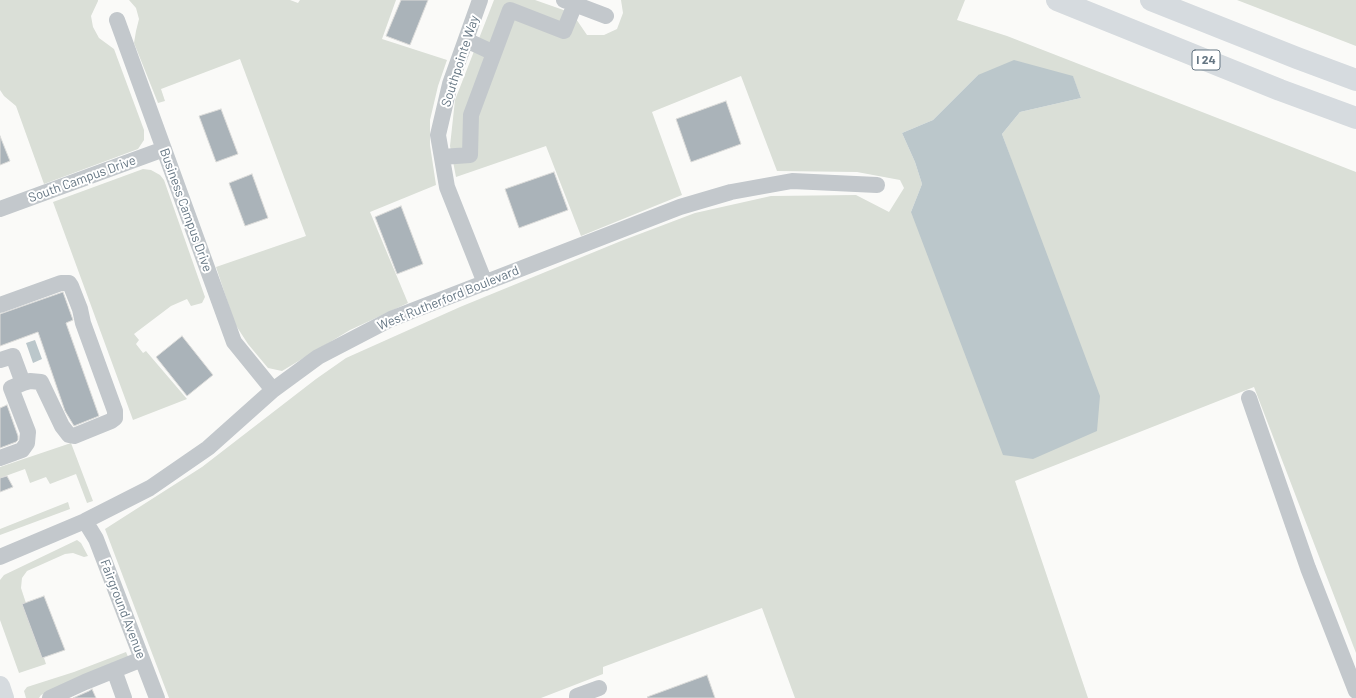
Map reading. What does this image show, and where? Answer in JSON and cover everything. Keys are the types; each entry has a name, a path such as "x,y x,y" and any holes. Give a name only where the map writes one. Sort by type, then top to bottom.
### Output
{"highway":[{"name":"I 24","path":"1057,0 1280,90 1356,118"},
{"path":"1151,0 1356,80"}],"main road":[{"path":"0,686 4,698"}],"street":[{"name":"Southpointe Way","path":"480,0 450,84 438,135 447,187 485,282"},
{"path":"442,156 470,155 471,115 510,10 564,31 569,2 606,16"},
{"name":"Business Campus Drive","path":"117,20 234,342 273,390"},
{"path":"466,40 494,53"},
{"name":"South Campus Drive","path":"0,209 164,149"},
{"name":"West Rutherford Boulevard","path":"0,557 85,521 150,488 208,448 273,390 318,357 391,319 680,207 731,192 792,181 876,185"},
{"path":"0,305 61,283 69,283 78,303 83,323 115,412 115,418 74,436 69,435 62,426 41,382 30,381 11,387"},
{"path":"0,360 13,356 11,387 28,432 27,443 22,450 0,458"},
{"path":"1249,398 1308,568 1356,691"},
{"name":"Fairground Avenue","path":"85,521 96,539 157,698"},
{"path":"50,698 142,659"},
{"path":"114,670 124,698"},
{"path":"577,698 578,696 599,688"}],"shaded area":[{"path":"0,0 98,0 91,16 93,27 99,38 114,49 144,130 144,140 138,149 44,184 16,106 4,96 0,90"},
{"path":"129,0 290,0 298,3 300,0 396,0 382,39 447,60 438,86 430,120 430,145 436,185 370,212 408,303 350,330 282,371 268,368 248,344 235,324 216,267 306,236 240,59 161,89 165,101 158,103 134,43 139,19 136,8"},
{"path":"494,0 535,0 572,13 587,35 604,35 617,29 623,13 621,0 965,0 957,20 1007,36 1356,172 1356,653 1254,387 1015,481 1088,698 795,698 762,608 603,667 603,674 541,698 169,698 105,529 202,467 316,379 346,358 460,307 621,241 695,213 771,196 856,195 889,212 904,188 900,180 857,172 777,171 741,76 652,112 682,195 581,236 546,146 456,177 450,146 455,100","holes":["978,75 1073,77 1081,98 1020,112 1002,134 1011,159 911,212 922,184 915,162 902,133 933,120"]},
{"path":"1237,0 1356,0 1356,46"},
{"path":"1014,60 1073,76 1081,98 1020,112 1002,134 1100,396 1097,431 1033,459 1003,455 911,212 922,184 915,162 902,133 933,120 978,75"},
{"path":"143,169 151,170 160,175 164,180 205,297 202,303 191,306 187,299 171,306 134,334 139,340 136,344 143,353 146,351 187,399 133,420 53,202"},
{"path":"35,340 42,359 33,363 26,343"},
{"path":"71,443 93,501 87,503 76,474 50,484 46,477 30,483 25,469 0,478 0,467"},
{"path":"68,502 70,509 0,535 0,529"},
{"path":"77,540 81,543 88,556 84,557 73,553 65,554 27,571 22,578 21,588 46,664 19,673 0,620 0,580 4,575"},
{"path":"126,652 129,659 41,695 39,698 26,698 24,691 27,687 74,672"}],"building":[{"path":"401,0 428,0 410,45 386,36"},
{"path":"726,101 741,144 691,162 676,119"},
{"path":"221,109 238,154 216,162 199,116"},
{"path":"0,136 10,161 0,165"},
{"path":"554,172 568,210 519,228 505,189"},
{"path":"252,174 268,218 245,226 229,183"},
{"path":"401,206 423,264 397,274 375,217"},
{"path":"63,292 73,320 66,323 99,416 74,426 65,411 38,332 0,346 0,314"},
{"path":"182,336 213,375 187,396 156,357"},
{"path":"7,405 18,440 0,448 0,408"},
{"path":"7,476 13,487 0,492 0,478"},
{"path":"44,596 65,650 42,658 22,604"},
{"path":"707,675 715,698 647,697"},
{"path":"92,689 96,698 73,698 89,691"}]}
